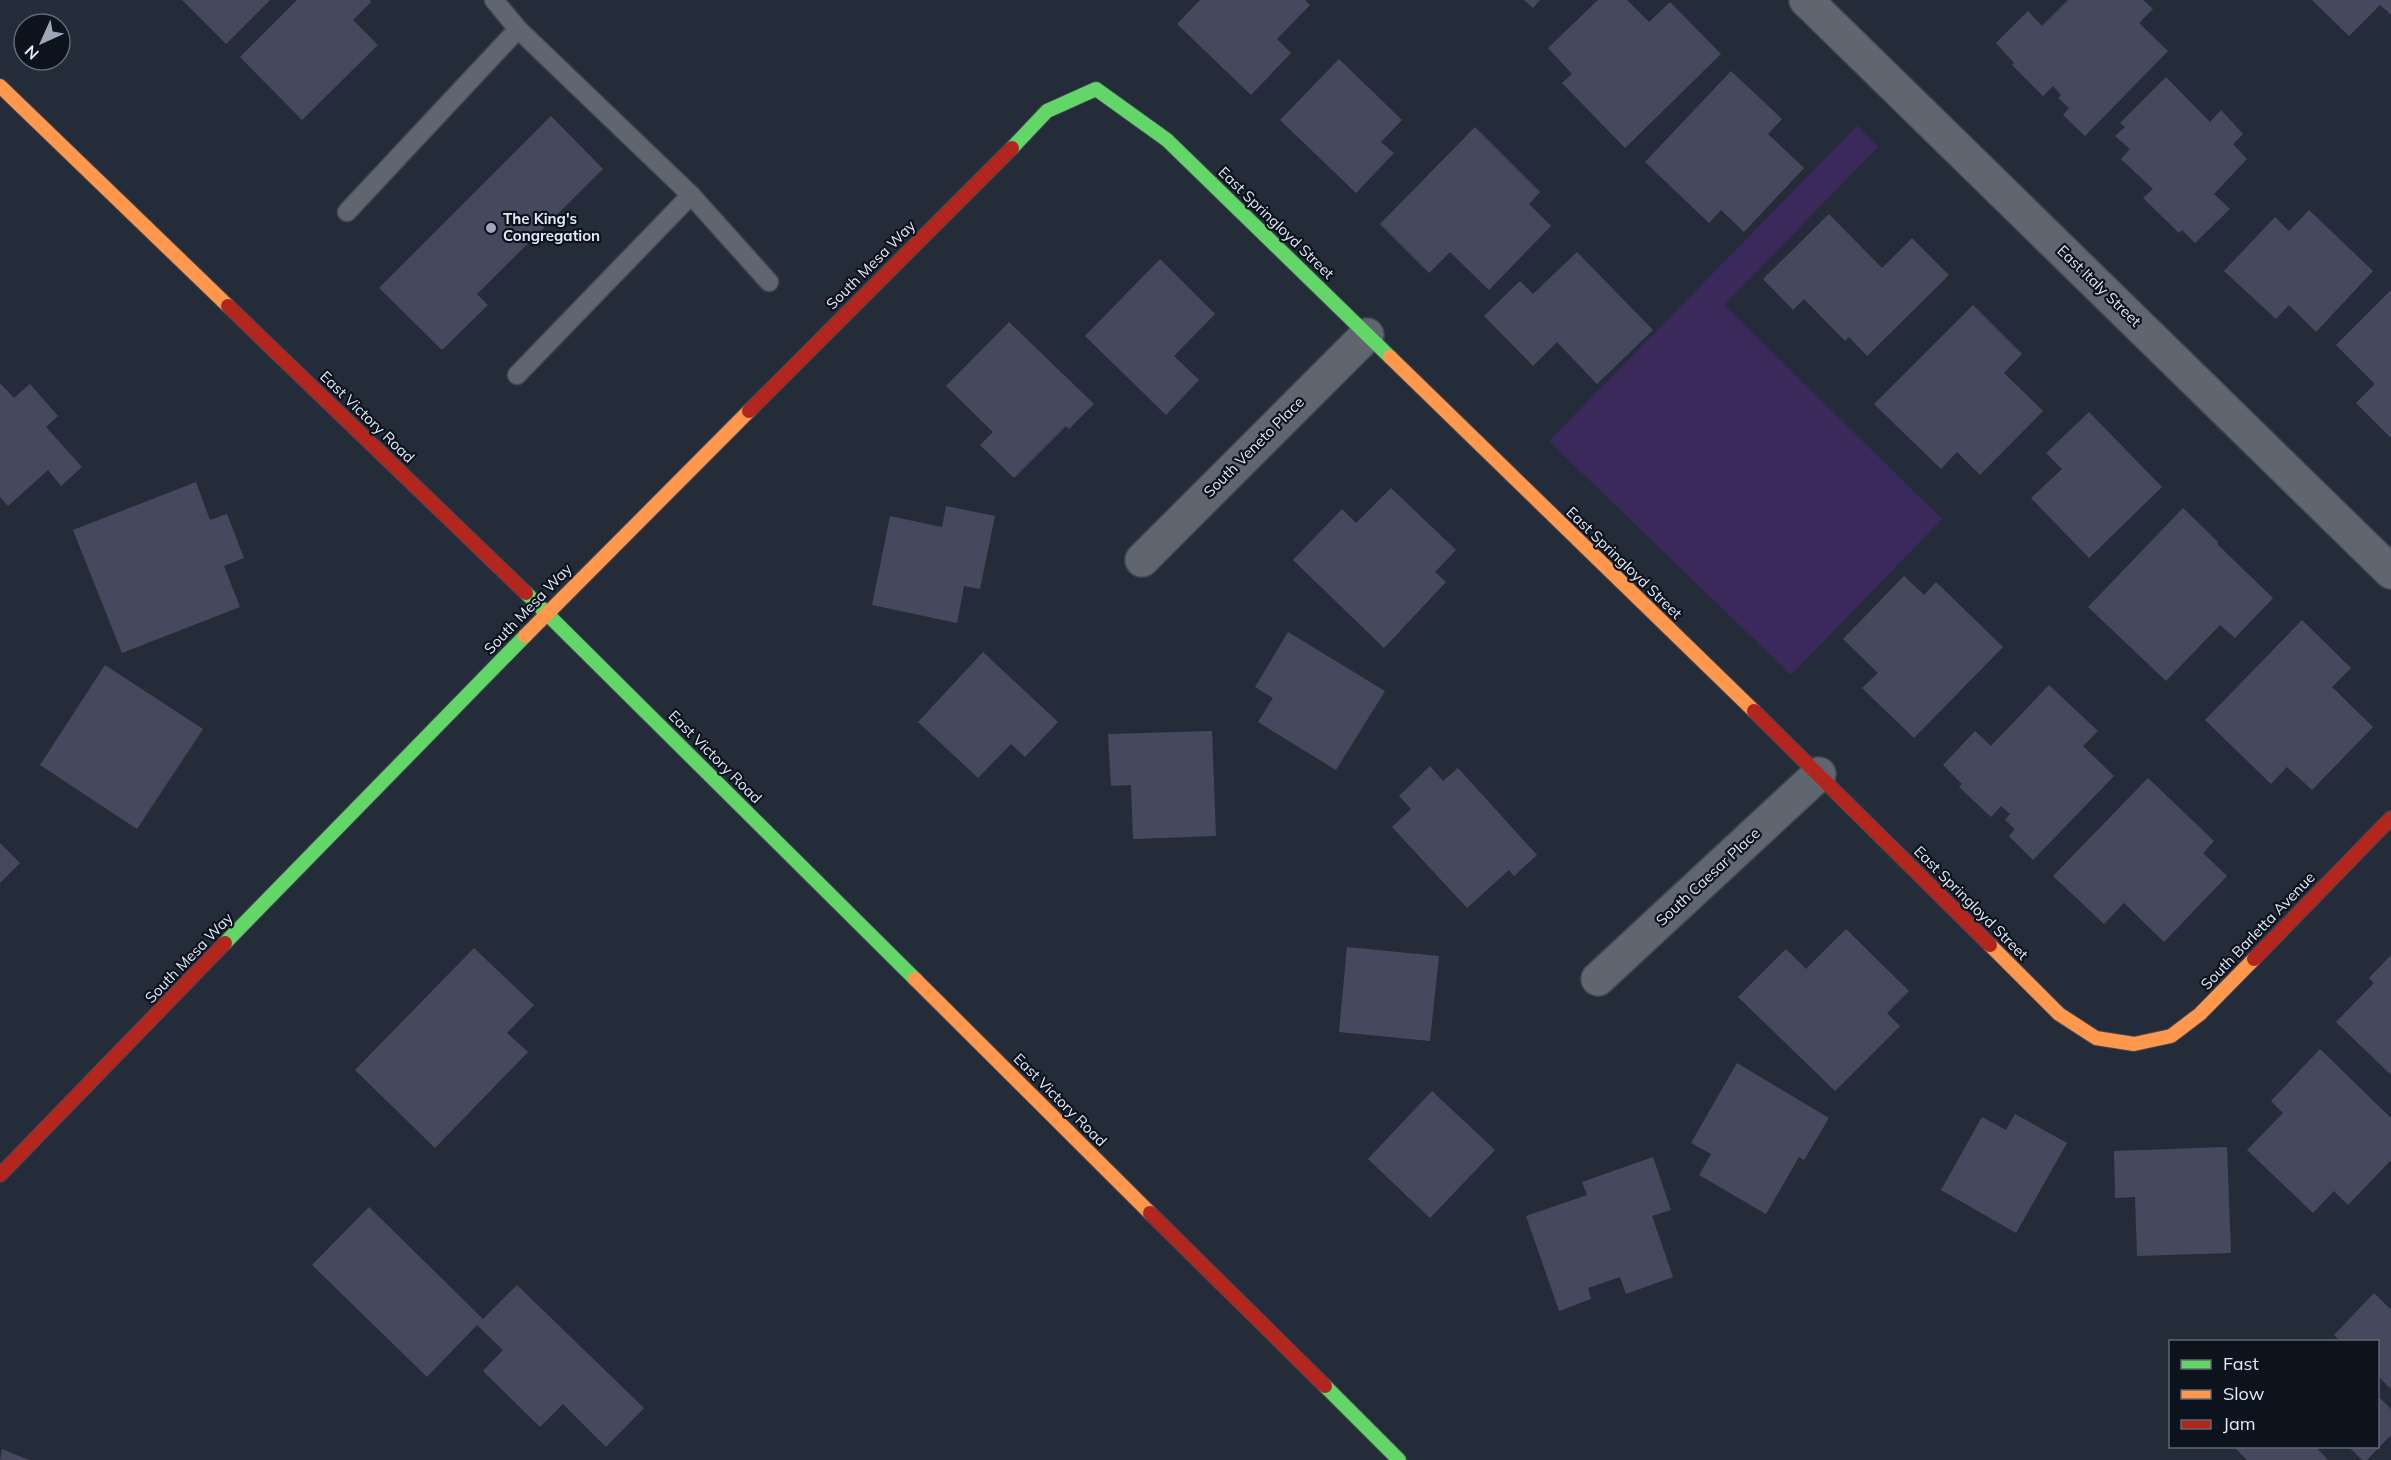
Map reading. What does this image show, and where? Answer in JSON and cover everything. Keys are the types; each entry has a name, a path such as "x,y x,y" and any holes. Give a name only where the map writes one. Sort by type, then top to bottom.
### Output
{"street":[{"name":"East Italy Street","path":"1806,0 2391,572"},
{"name":"East Victory Road","path":"0,86 547,614 1399,1460"},
{"name":"South Mesa Way","path":"0,1175 547,614 794,365 990,172 1047,111 1096,89"},
{"name":"East Springloyd Street","path":"1096,89 1167,140 1819,774 2059,1014 2096,1038 2134,1044"},
{"name":"South Veneto Place","path":"1142,560 1367,335"},
{"name":"South Caesar Place","path":"1598,979 1819,774"},
{"name":"South Barletta Avenue","path":"2134,1044 2170,1036 2200,1014 2391,818"}],"lane":[{"path":"494,0 518,29 691,195 769,282"},
{"path":"347,212 518,29"},
{"path":"518,375 691,195"}],"shaded area":[{"path":"1857,126 1878,147 1724,305 1942,519 1791,675 1549,441"}],"building":[{"path":"182,0 270,0 226,44"},
{"path":"297,0 370,0 371,2 353,20 378,45 302,120 240,57"},
{"path":"1200,0 1305,0 1310,5 1277,39 1291,53 1251,95 1177,24"},
{"path":"1524,0 1540,0 1533,8"},
{"path":"1598,0 1627,0 1649,22 1670,2 1721,54 1625,148 1562,83 1572,74 1548,48"},
{"path":"2068,0 2143,0 2153,9 2139,23 2168,51 2085,136 2063,115 2069,108 2058,98 2061,95 2053,86 2043,96 2012,65 2014,63 1996,43 2028,11 2042,26"},
{"path":"2312,0 2391,0 2391,15 2380,5 2349,36"},
{"path":"1339,59 1402,120 1381,142 1394,153 1356,193 1280,120"},
{"path":"1731,71 1782,119 1768,134 1804,168 1744,232 1721,210 1709,223 1645,162"},
{"path":"2166,77 2210,122 2221,110 2243,134 2233,144 2247,159 2214,194 2230,209 2195,243 2182,230 2179,233 2143,198 2153,189 2121,159 2130,149 2115,136 2125,127 2120,123"},
{"name":"The King's Congregation","path":"551,116 603,169 477,294 488,305 442,350 379,288"},
{"path":"1475,127 1540,192 1529,204 1551,226 1489,290 1450,252 1429,273 1380,224"},
{"path":"2309,210 2373,271 2316,332 2289,305 2276,319 2224,271 2275,217 2289,231"},
{"path":"1829,214 1882,268 1912,238 1949,275 1867,356 1849,337 1845,341 1804,299 1793,310 1763,279"},
{"path":"1577,252 1653,330 1597,384 1557,342 1533,366 1484,316 1520,281 1533,294"},
{"path":"1160,259 1215,314 1174,356 1199,380 1166,415 1085,336"},
{"path":"2391,290 2391,438 2356,403 2375,384 2336,345"},
{"path":"1973,305 2022,354 2004,373 2043,411 1980,475 1957,452 1941,469 1874,404"},
{"path":"1009,322 1094,404 1069,429 1066,426 1014,478 980,445 993,432 946,386"},
{"path":"0,383 14,398 30,384 58,416 46,427 82,467 61,486 48,470 8,506 0,497"},
{"path":"2089,412 2162,487 2089,558 2031,498 2062,469 2046,453"},
{"path":"196,482 210,520 227,514 244,558 224,566 240,607 122,653 73,530"},
{"path":"1391,488 1456,550 1435,572 1446,582 1384,648 1293,560 1342,509 1356,523"},
{"path":"946,506 995,516 980,589 964,586 957,623 872,605 890,516 942,527"},
{"path":"2183,508 2273,598 2235,638 2220,625 2166,681 2088,607"},
{"path":"1904,576 1924,595 1936,582 2003,647 1914,738 1862,688 1878,673 1843,639"},
{"path":"2302,620 2351,668 2332,687 2373,727 2312,790 2287,767 2271,784 2205,720"},
{"path":"1288,632 1385,691 1336,770 1258,722 1273,698 1255,687"},
{"path":"983,652 1058,722 1025,757 1011,744 978,778 918,722"},
{"path":"105,665 203,729 137,829 40,765"},
{"path":"2049,685 2098,731 2083,746 2114,776 2033,860 2009,836 2015,829 2005,820 2010,814 2001,806 1991,817 1959,787 1962,784 1943,765 1975,731 1991,746"},
{"path":"1212,731 1216,836 1133,839 1131,785 1111,786 1108,734"},
{"path":"1430,766 1443,781 1458,768 1537,855 1514,876 1509,870 1467,908 1392,827 1411,809 1399,796"},
{"path":"2148,778 2214,841 2203,853 2227,876 2164,942 2124,903 2104,924 2053,876"},
{"path":"0,843 20,863 0,883"},
{"path":"1846,929 1909,991 1887,1013 1900,1026 1835,1091 1738,997 1786,949 1806,969"},
{"path":"1347,947 1439,956 1430,1041 1339,1032"},
{"path":"474,948 534,1005 507,1033 528,1052 435,1148 355,1070"},
{"path":"2391,955 2391,1075 2336,1022 2374,983 2369,978"},
{"path":"2320,1049 2391,1118 2391,1160 2348,1205 2334,1191 2313,1213 2247,1150 2283,1113 2271,1101"},
{"path":"1737,1063 1829,1118 1804,1160 1799,1157 1766,1214 1699,1175 1711,1154 1691,1143"},
{"path":"1432,1091 1495,1150 1430,1218 1368,1159"},
{"path":"2015,1114 2067,1143 2016,1233 1941,1190 1982,1117 2006,1130"},
{"path":"2227,1147 2231,1253 2137,1256 2135,1197 2115,1198 2114,1151"},
{"path":"1653,1157 1671,1210 1652,1216 1673,1277 1626,1294 1620,1277 1588,1288 1591,1299 1559,1311 1526,1216 1587,1195 1582,1182"},
{"path":"369,1207 483,1319 517,1285 644,1408 606,1447 563,1404 540,1427 483,1371 503,1350 477,1325 427,1377 312,1265"},
{"path":"2374,1293 2391,1310 2391,1389 2379,1377 2379,1340 2339,1340 2334,1335"},
{"path":"2379,1397 2391,1409 2391,1435 2379,1448"},
{"path":"2235,1448 2317,1448 2328,1460 2247,1460"},
{"path":"2350,1448 2379,1448 2367,1460 2362,1460"},
{"path":"2,1449 29,1460 0,1460"}],"traffic: fast":[{"path":"1012,148 1047,111 1096,89 1167,140 1390,357"},
{"path":"526,593 915,979"},
{"path":"225,943 525,636"},
{"path":"1325,1386 1399,1460"}],"traffic: slow":[{"path":"0,86 228,306"},
{"path":"1390,357 1754,711"},
{"path":"525,636 749,411"},
{"path":"1990,945 2059,1014 2096,1038 2134,1044 2171,1036 2200,1014 2254,959"},
{"path":"915,979 1150,1213"}],"traffic: jam":[{"path":"749,411 1012,148"},
{"path":"228,306 526,593"},
{"path":"1754,711 1990,945"},
{"path":"2254,959 2391,818"},
{"path":"0,1175 225,943"},
{"path":"1150,1213 1325,1386"}],"place":[{"name":"The King's Congregation","path":"491,228"}]}
